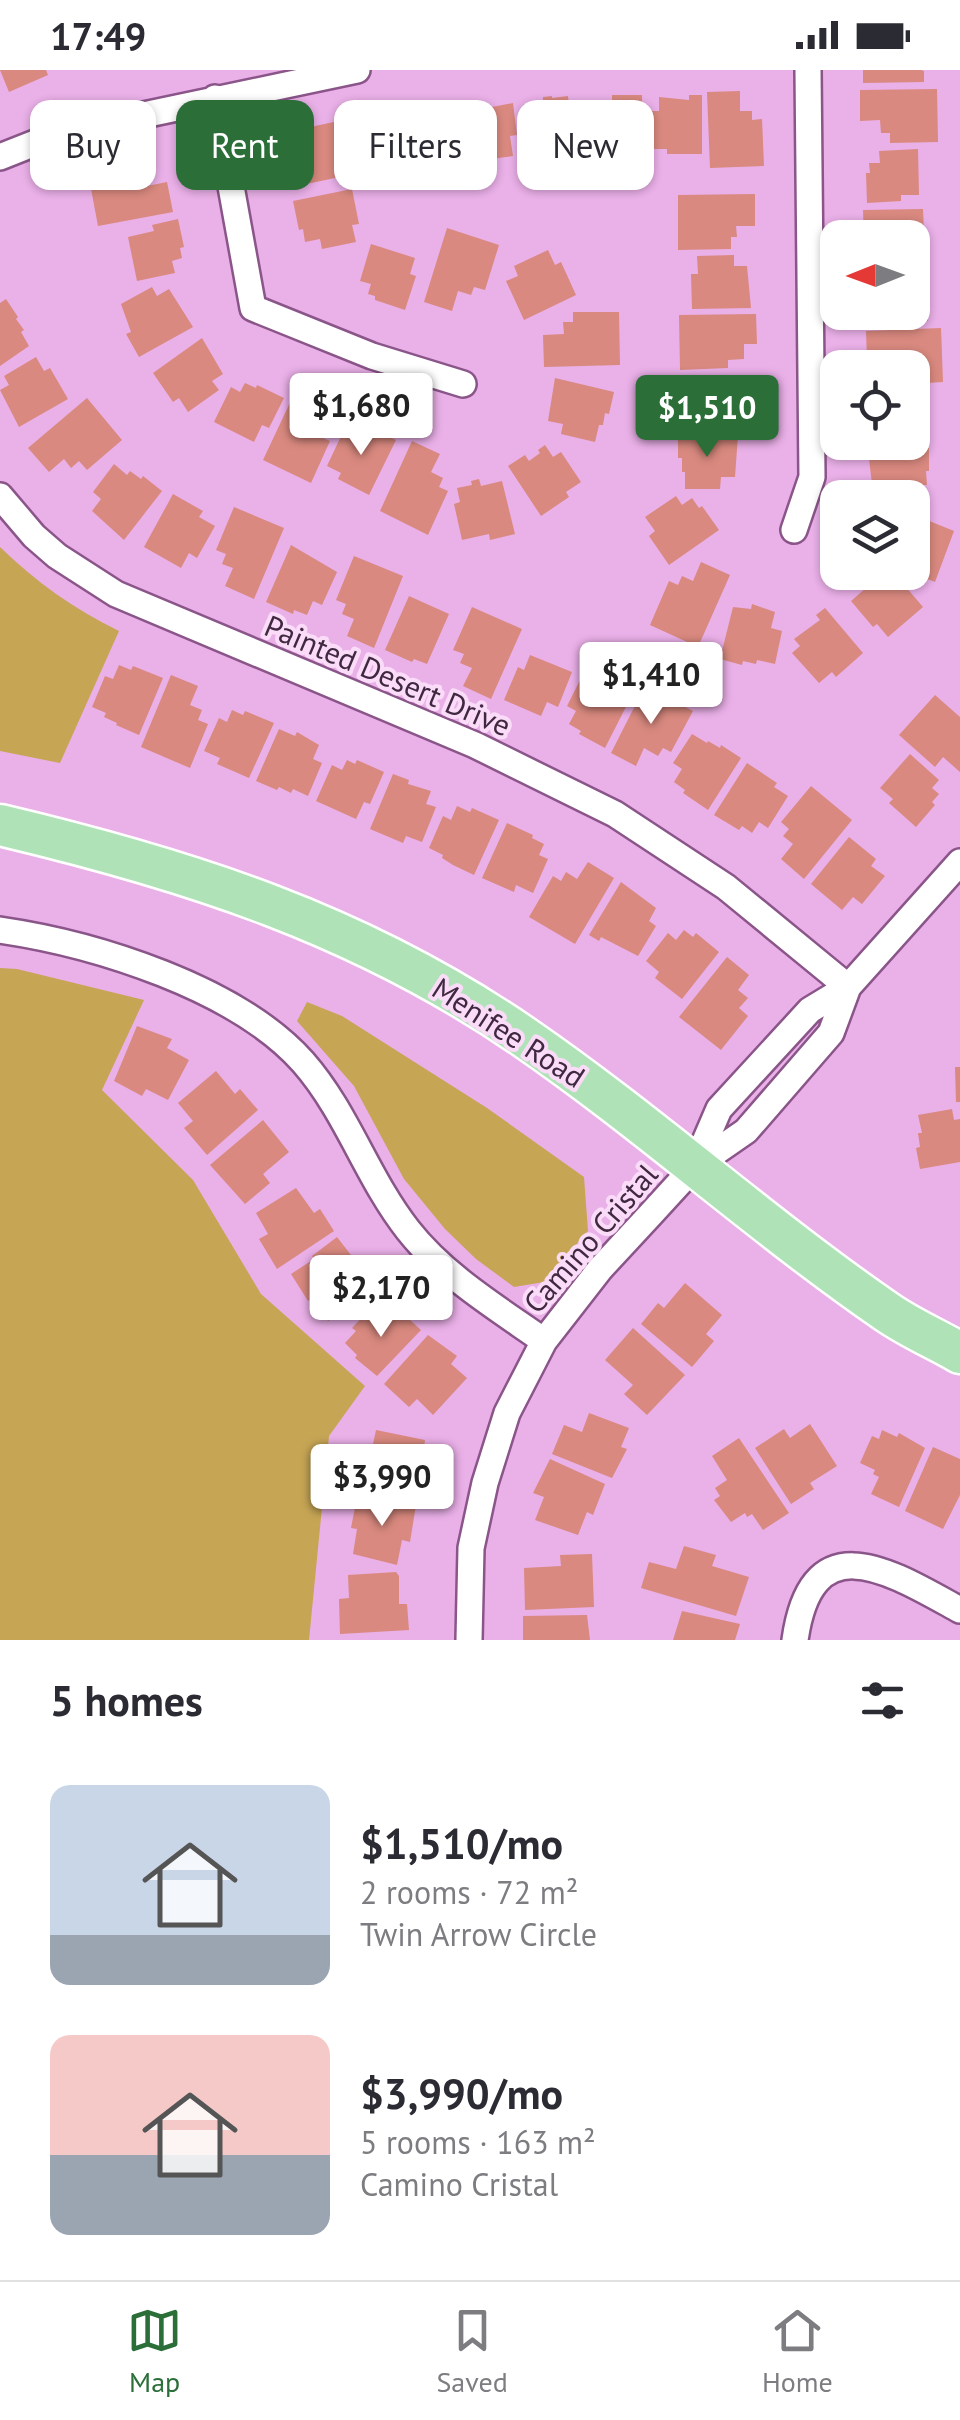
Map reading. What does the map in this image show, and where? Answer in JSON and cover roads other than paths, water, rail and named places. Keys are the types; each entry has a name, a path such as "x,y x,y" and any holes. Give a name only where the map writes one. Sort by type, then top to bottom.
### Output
{"main road":[{"name":"Menifee Road","path":"0,825 122,854 234,889 357,941 434,981 592,1086 694,1168 890,1314 960,1352"}],"street":[{"path":"0,157 63,132 357,70"},
{"path":"794,530 812,477 808,70"},
{"path":"215,98 253,308 372,356 463,384"},
{"name":"Painted Desert Drive","path":"0,496 57,556 116,594 475,745 615,814 726,887 848,988"},
{"name":"Camino Cristal","path":"469,1640 472,1548 485,1483 508,1413 544,1340 600,1268 694,1168 719,1110 810,1010 848,988 960,862"},
{"path":"0,930 108,955 178,978 244,1014 302,1062 339,1114 371,1176 409,1232 466,1286 544,1340"},
{"path":"795,1640 808,1590 829,1570 855,1565 885,1569 960,1610"}]}
